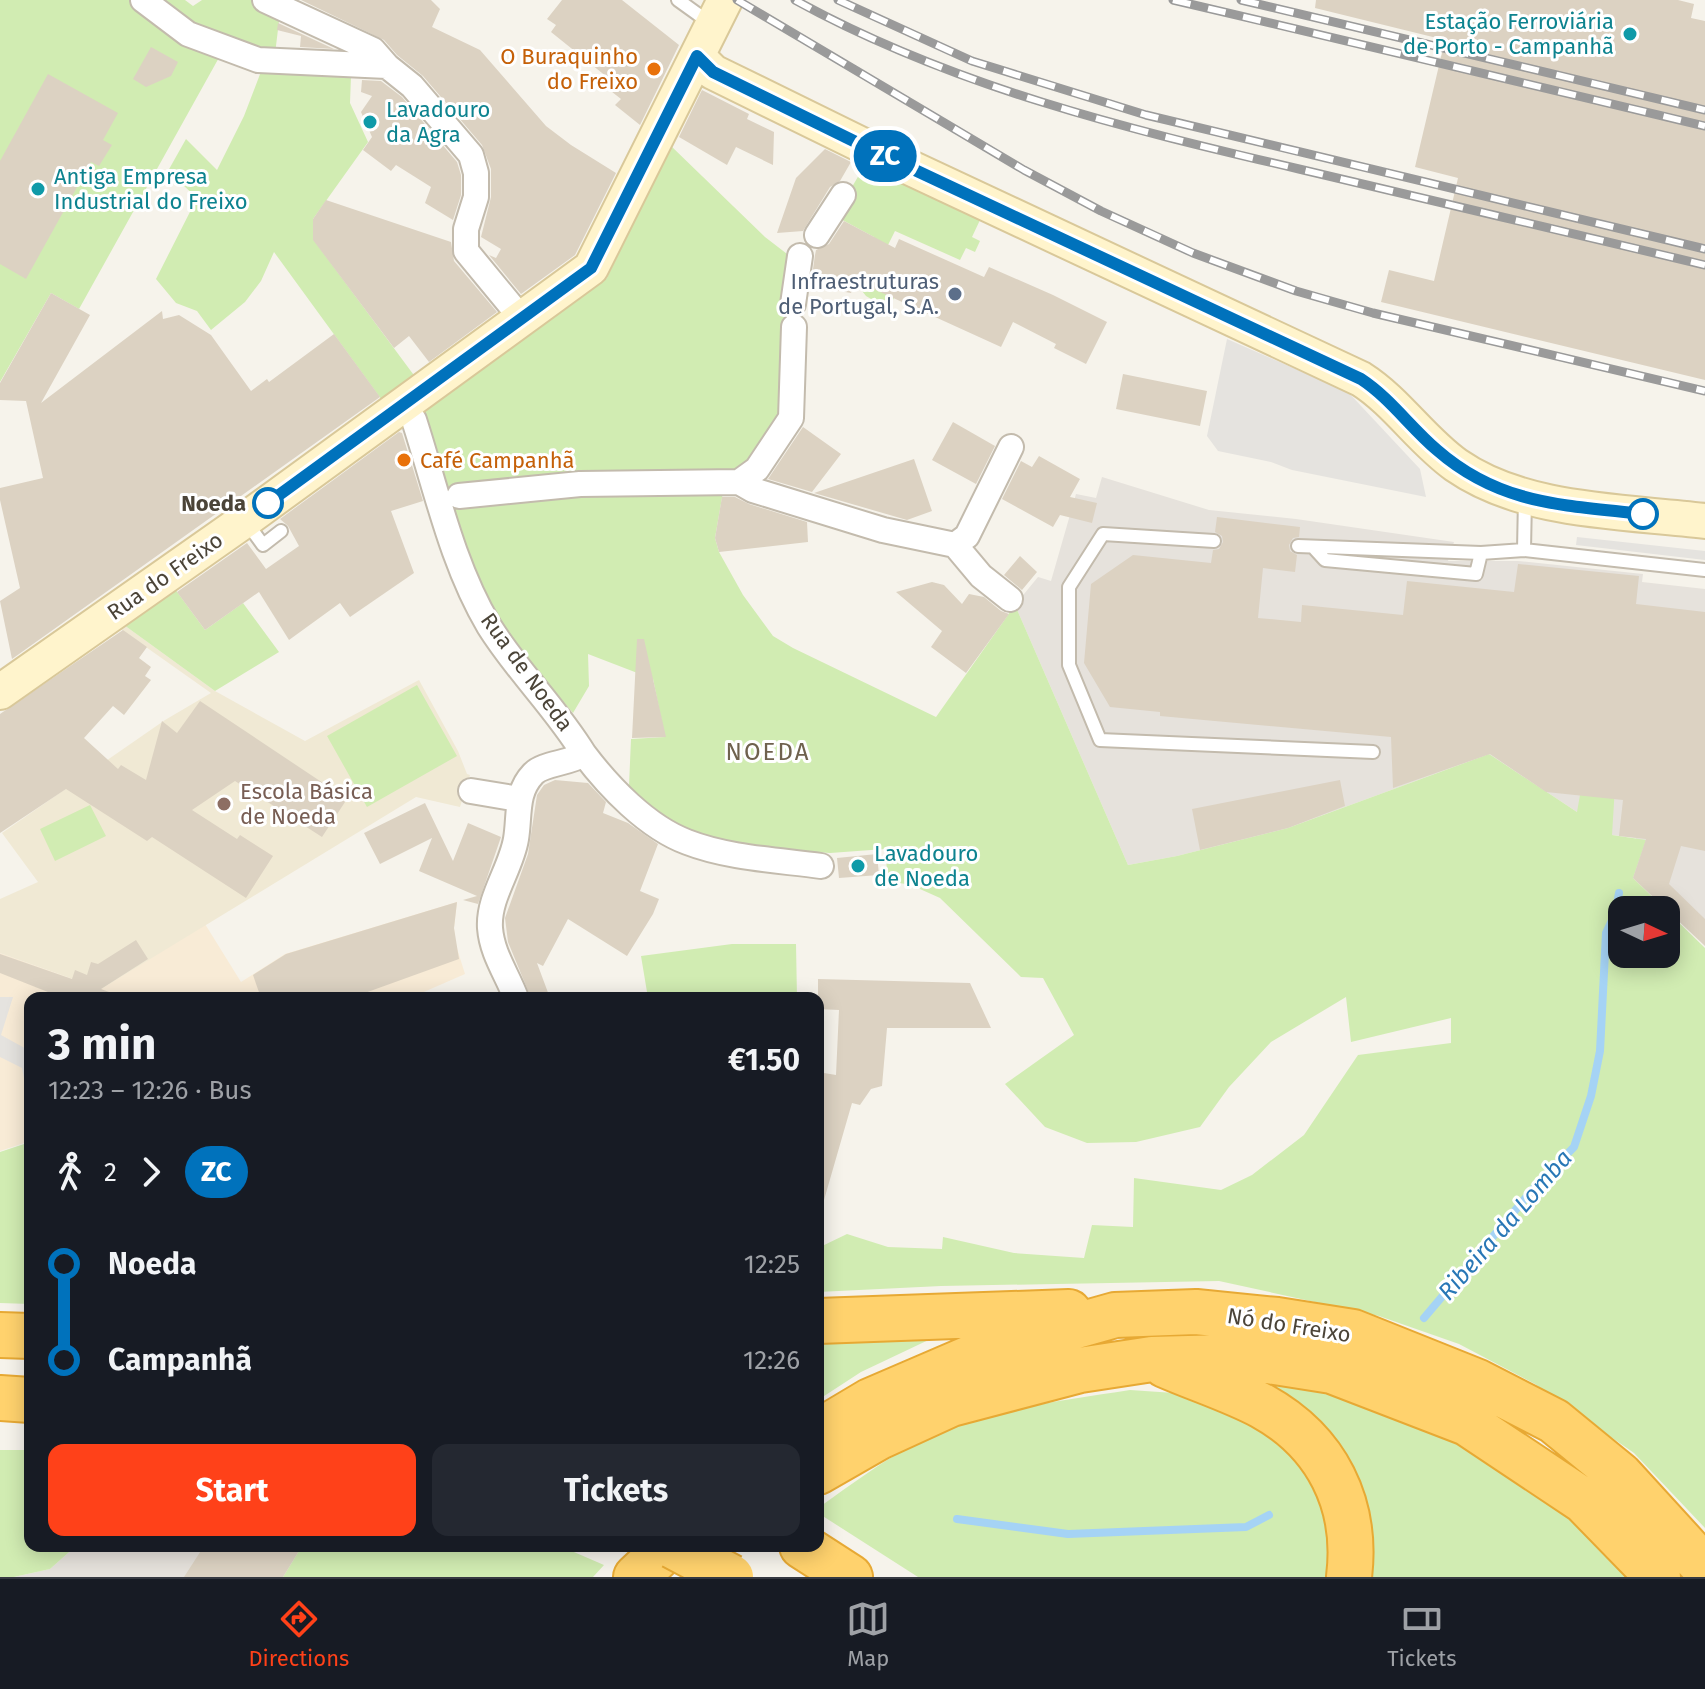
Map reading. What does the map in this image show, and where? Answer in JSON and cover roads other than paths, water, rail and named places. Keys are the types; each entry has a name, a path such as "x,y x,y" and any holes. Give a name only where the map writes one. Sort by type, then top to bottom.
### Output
{"highway":[{"path":"824,1321 1050,1311 1115,1315"},
{"name":"Nó do Freixo","path":"824,1428 870,1401 984,1352 1115,1315 1196,1312 1353,1332 1478,1382 1554,1421 1620,1475 1705,1568"},
{"path":"0,1335 24,1336"},
{"name":"Nó do Freixo","path":"824,1469 879,1437 951,1404 1080,1370 1152,1359 1226,1357 1332,1371 1467,1423 1584,1501 1658,1577"},
{"path":"1152,1359 1260,1405 1288,1423 1315,1448 1334,1480 1347,1511 1352,1543 1349,1577"},
{"path":"0,1398 24,1400"},
{"path":"636,1577 664,1552"},
{"path":"683,1552 731,1577"},
{"path":"688,1577 719,1552"},
{"path":"811,1552 846,1574"}],"street":[{"path":"143,0 188,34 258,60 387,66"},
{"path":"265,0 373,50 412,86 471,155 476,173 476,197 466,229 466,251 522,319"},
{"name":"Rua do Freixo","path":"1,685 245,520 591,268 719,12"},
{"path":"697,56 713,72 865,155 1361,379 1378,391 1451,461 1494,487 1525,498 1705,521"},
{"path":"817,235 843,195"},
{"path":"739,482 757,469 791,418 793,316 800,256"},
{"name":"Rua de Noeda","path":"403,404 414,420 449,497 455,553 490,627 584,754 571,762 535,771 525,783 519,799"},
{"path":"955,545 967,536 1011,447"},
{"path":"449,497 580,484 739,482 753,490 883,530 955,545 981,576 1010,599"},
{"path":"584,754 598,773 645,817 685,841 712,849 821,866"},
{"path":"471,791 519,799 516,842 493,907 490,926 497,960 513,992"}],"lane":[{"path":"678,0 719,12"},
{"path":"1524,550 1525,498"},
{"path":"245,520 263,545 281,531"},
{"path":"1214,541 1103,534 1069,587 1069,665 1100,740 1373,752"},
{"path":"1298,546 1481,553 1524,550 1705,570"},
{"path":"1314,548 1325,560 1476,574 1481,553"}],"waterway":[{"name":"Ribeira da Lomba","path":"1424,1318 1534,1188 1574,1147 1591,1096 1600,1051 1606,933 1615,914 1619,893"},
{"name":"Ribeira da Lomba","path":"957,1519 1068,1534 1246,1527 1269,1515"}],"railway":[{"path":"737,0 1024,170 1101,211 1193,253 1296,291 1373,313 1705,391"},
{"path":"795,0 915,57 978,81 1105,121 1705,265"},
{"path":"838,0 972,61 1146,115 1705,249"},
{"path":"1173,0 1705,126"},
{"path":"1241,0 1705,110"}],"place":[{"name":"Estação Ferroviária de Porto - Campanhã","path":"1630,34"},
{"name":"O Buraquinho do Freixo","path":"654,69"},
{"name":"Lavadouro da Agra","path":"370,122"},
{"name":"Antiga Empresa Industrial do Freixo","path":"38,189"},
{"name":"Infraestruturas de Portugal, S.A.","path":"955,294"},
{"name":"Café Campanhã","path":"404,460"},
{"name":"Noeda","path":"268,503"},
{"name":"Escola Básica de Noeda","path":"224,804"},
{"name":"Lavadouro de Noeda","path":"858,866"}],"district":[{"name":"NOEDA","path":"768,752"}]}
